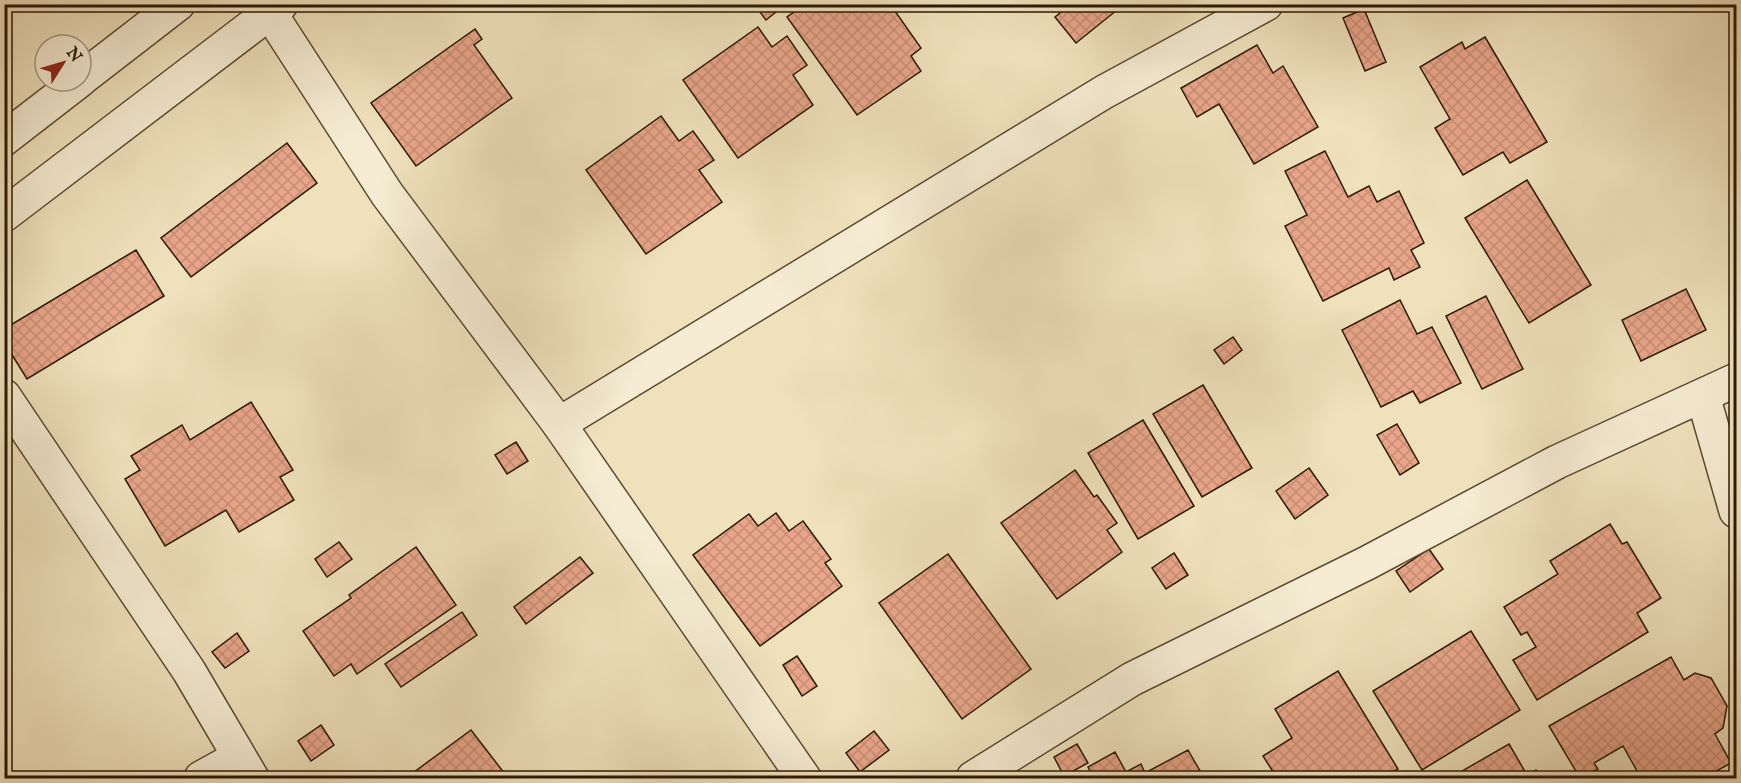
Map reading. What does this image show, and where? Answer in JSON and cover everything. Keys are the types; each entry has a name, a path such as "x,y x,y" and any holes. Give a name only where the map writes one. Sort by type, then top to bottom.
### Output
{"street":[{"path":"93,70 178,4"},
{"path":"559,424 1104,92 1266,4"},
{"path":"4,215 276,9 387,194 559,424 804,778"},
{"path":"4,139 63,93"},
{"path":"974,778 1132,679 1366,562 1557,462 1737,380"},
{"path":"4,396 189,671 245,768 201,778"},
{"path":"1703,396 1737,511"}],"building":[{"path":"754,4 786,4 766,20"},
{"path":"805,4 890,4 921,48 911,56 921,71 857,115 787,17"},
{"path":"1071,4 1112,4 1117,10 1076,43 1055,17"},
{"path":"1364,9 1386,62 1365,71 1343,18"},
{"path":"758,27 772,47 787,36 807,65 793,75 813,105 738,158 683,80"},
{"path":"475,29 482,39 474,45 512,98 416,166 371,103"},
{"path":"1485,37 1547,142 1510,163 1503,152 1463,175 1435,128 1450,119 1420,67 1462,42 1465,49"},
{"path":"1257,45 1273,73 1283,66 1318,127 1254,164 1219,104 1197,117 1181,88"},
{"path":"661,116 679,141 693,131 714,160 699,170 722,202 646,254 586,170"},
{"path":"287,143 317,183 191,277 161,238"},
{"path":"1325,151 1348,197 1369,186 1377,202 1399,191 1424,243 1411,250 1420,267 1394,280 1389,268 1323,301 1285,226 1307,215 1285,171"},
{"path":"1527,180 1591,285 1529,323 1465,218"},
{"path":"136,250 164,296 27,379 4,342 4,329"},
{"path":"1686,289 1706,330 1641,361 1622,320"},
{"path":"1486,296 1523,369 1482,389 1446,316"},
{"path":"1400,300 1417,334 1432,327 1461,383 1420,403 1413,391 1381,407 1342,330"},
{"path":"1233,337 1242,350 1224,364 1214,350"},
{"path":"1203,385 1252,468 1202,497 1153,414"},
{"path":"251,402 293,470 280,477 294,500 239,532 226,510 165,546 125,479 140,470 131,456 182,425 190,440"},
{"path":"1143,420 1194,506 1138,539 1088,453"},
{"path":"1397,424 1419,463 1400,475 1377,435"},
{"path":"516,442 528,461 507,474 495,455"},
{"path":"1309,468 1328,495 1295,519 1276,491"},
{"path":"1075,470 1094,497 1097,495 1117,523 1107,530 1122,552 1057,599 1001,523"},
{"path":"776,513 789,531 803,521 831,559 825,563 842,586 760,646 693,555 749,514 758,526"},
{"path":"1610,524 1622,544 1627,542 1661,598 1637,613 1648,632 1537,700 1513,660 1536,647 1527,632 1521,635 1504,607 1558,574 1550,561"},
{"path":"339,542 352,559 327,577 315,559"},
{"path":"416,547 456,605 357,674 351,664 334,676 303,631 351,598 349,595"},
{"path":"1429,549 1443,569 1410,592 1396,571"},
{"path":"1174,553 1188,575 1166,589 1152,568"},
{"path":"948,554 1031,669 962,719 879,603"},
{"path":"580,557 593,573 526,624 514,607"},
{"path":"462,612 477,635 401,687 385,664"},
{"path":"1471,631 1520,710 1422,770 1373,691"},
{"path":"237,633 249,651 225,668 212,652"},
{"path":"797,656 817,686 802,696 783,665"},
{"path":"1671,657 1684,680 1695,673 1711,678 1727,706 1723,728 1715,734 1731,763 1704,778 1641,778 1623,746 1594,763 1598,769 1580,778 1549,726"},
{"path":"1338,671 1398,769 1382,778 1277,778 1263,756 1292,738 1275,709"},
{"path":"321,725 334,745 311,761 298,741"},
{"path":"471,730 508,778 406,778"},
{"path":"874,731 889,750 860,772 846,753"},
{"path":"1077,744 1088,763 1064,776 1054,757"},
{"path":"1509,744 1527,775 1536,770 1541,778 1450,778"},
{"path":"1188,750 1204,778 1094,778 1088,767 1115,752 1126,772 1141,764 1145,773"}]}
